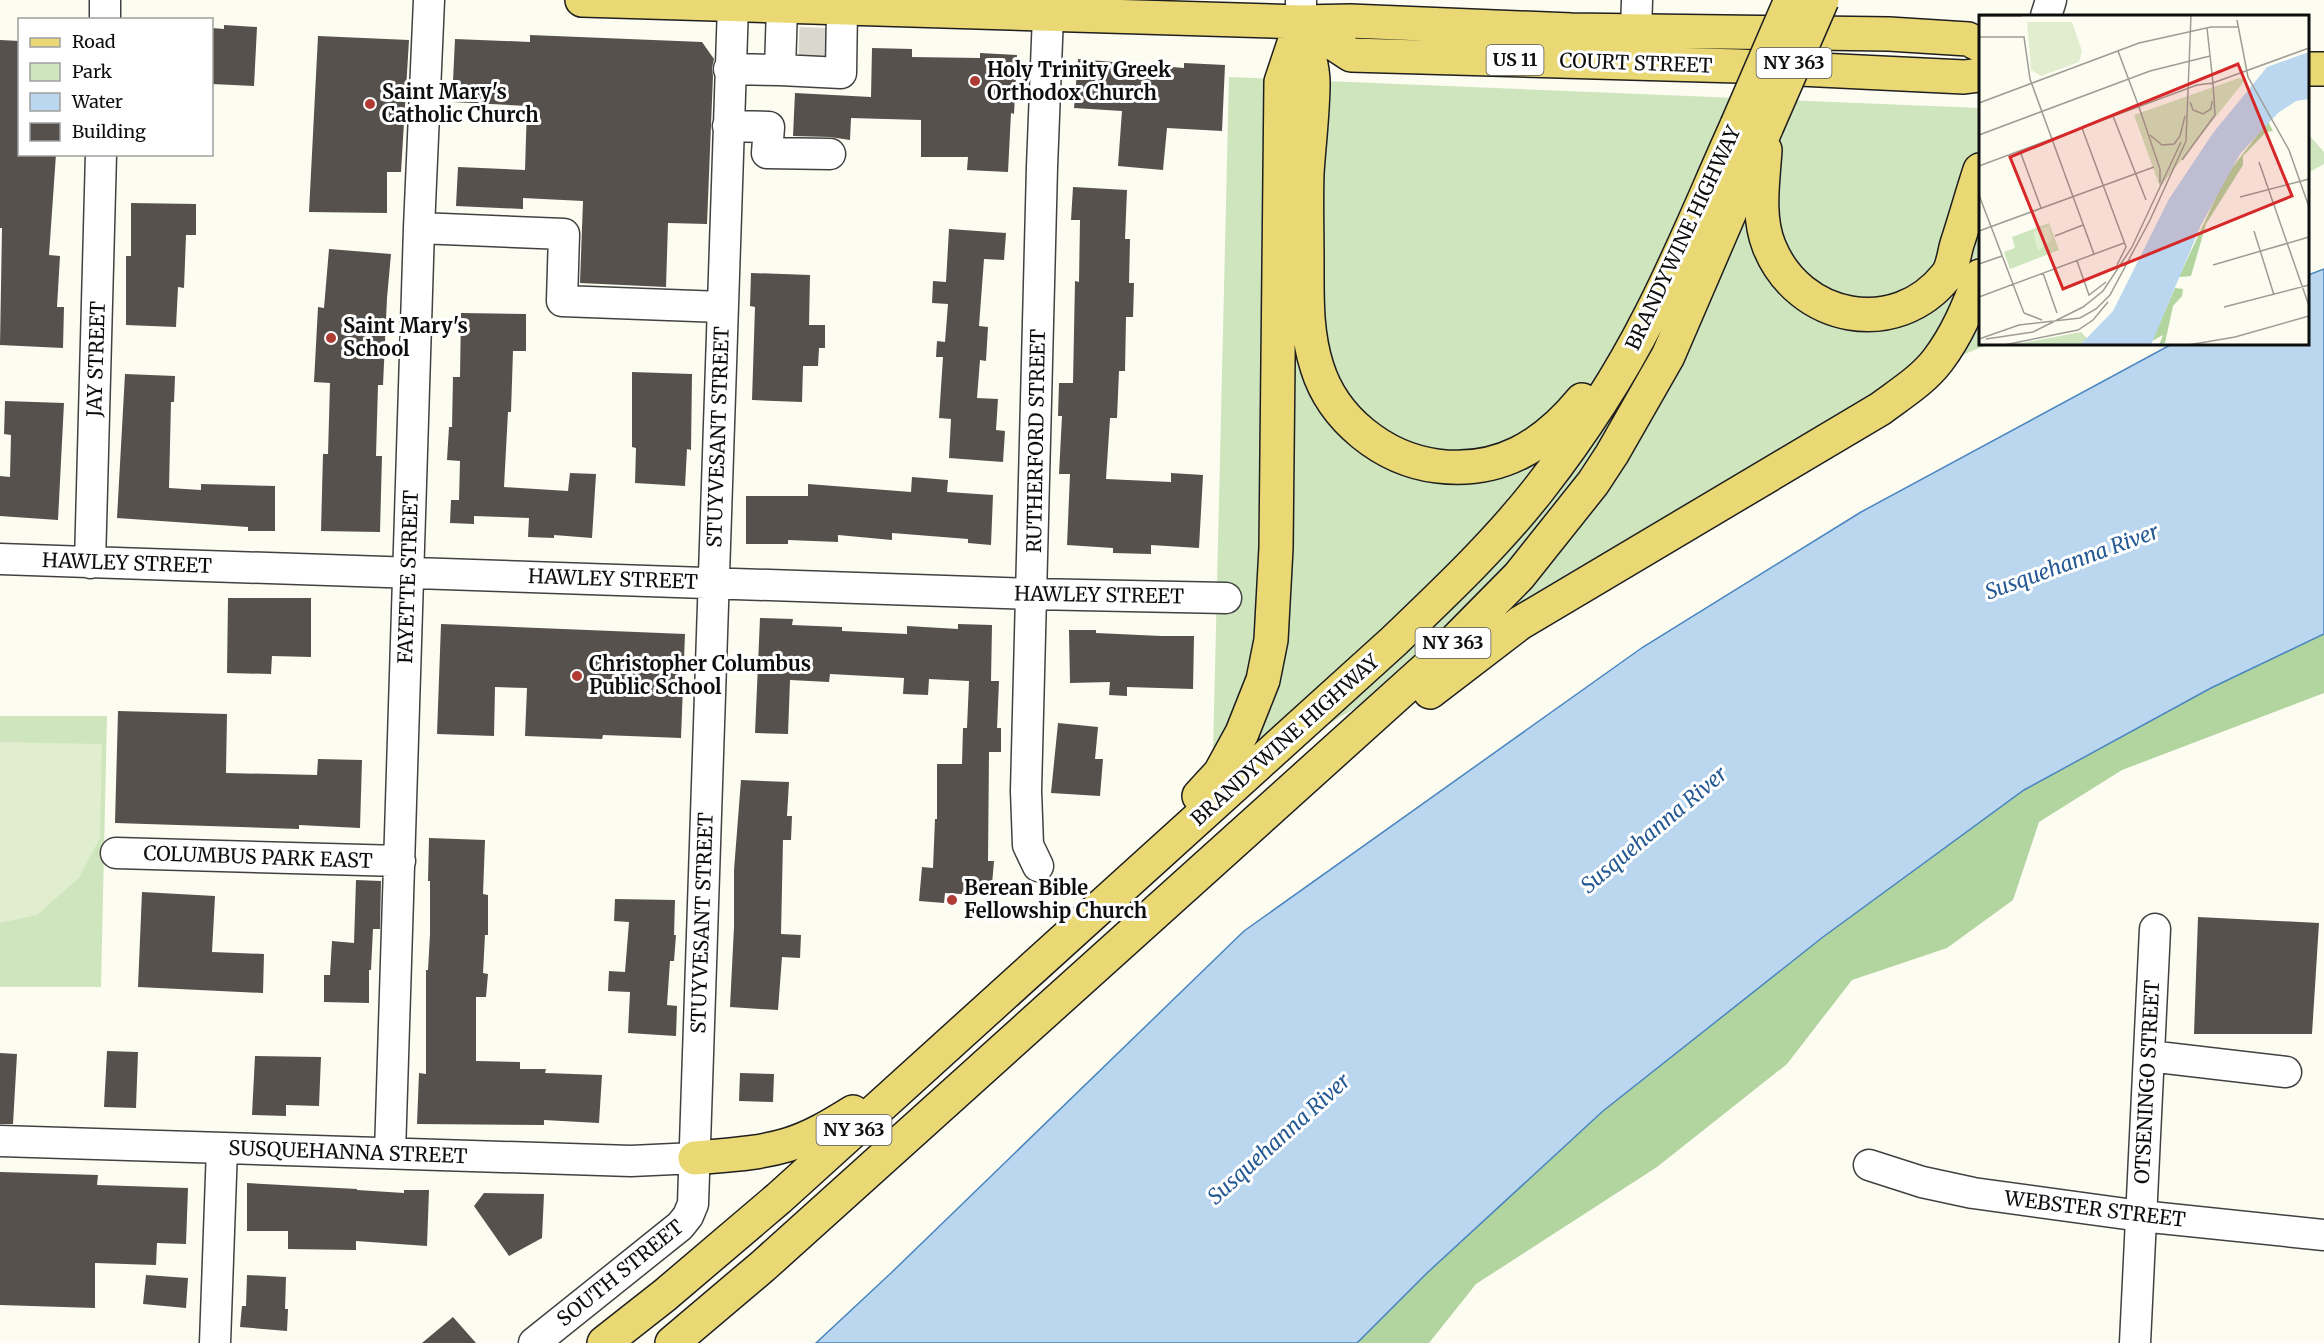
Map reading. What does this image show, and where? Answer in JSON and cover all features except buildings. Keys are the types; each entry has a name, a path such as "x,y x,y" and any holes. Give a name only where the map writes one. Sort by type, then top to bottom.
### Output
{"main road":[{"name":"COURT STREET","path":"601,0 842,8 1301,11 1350,21 1571,30 1637,16 1968,39 1979,44"},
{"name":"BRANDYWINE HIGHWAY","path":"672,1343 772,1258 1439,657 1519,576 1593,483 1668,356 1752,126 1791,0"},
{"name":"BRANDYWINE HIGHWAY","path":"604,1343 751,1222 1097,910 1394,640 1502,533 1561,460 1603,397 1649,317 1683,247 1822,0"},
{"path":"1301,11 1313,79 1307,175 1307,313 1311,347 1317,369 1337,409 1380,446 1424,463 1457,467 1499,461 1536,444 1562,423 1603,374 1683,247"},
{"path":"1097,910 1220,773 1242,733 1263,680 1271,640 1275,548 1281,82 1301,11"},
{"name":"COURT STREET","path":"1301,11 1351,55 1726,66 1964,77 1979,75"},
{"path":"1752,126 1761,212 1768,244 1787,278 1799,289 1813,299 1855,314 1874,315 1913,305 1929,294 1949,272 1979,173"},
{"path":"1265,814 1379,734 1451,675 1520,623 1870,415 1897,396 1937,362 1966,314 1979,279"},
{"path":"695,1158 763,1151 807,1138 869,1101 947,1045"}],"street":[{"path":"105,0 105,18"},
{"name":"FAYETTE STREET","path":"390,1153 419,228 429,0"},
{"path":"2046,15 2051,0"},
{"name":"STUYVESANT STREET","path":"695,1158 712,583 733,5"},
{"path":"782,7 787,52"},
{"path":"729,69 787,52 841,73 837,44 842,8"},
{"name":"RUTHERFORD STREET","path":"1028,9 1041,178 1026,791 1028,845 1038,866"},
{"path":"728,126 769,127 767,153 830,154"},
{"name":"JAY STREET","path":"90,563 101,156"},
{"path":"419,228 564,234 562,301 722,307"},
{"name":"HAWLEY STREET","path":"0,559 1032,594 1226,598"},
{"name":"COLUMBUS PARK EAST","path":"116,853 400,861"},
{"name":"OTSENINGO STREET","path":"2135,1343 2155,929"},
{"path":"2149,1056 2286,1072"},
{"name":"SUSQUEHANNA STREET","path":"0,1141 631,1161 695,1158"},
{"path":"215,1343 222,1148"},
{"name":"SOUTH STREET","path":"534,1343 684,1222 693,1204 695,1158"},
{"name":"WEBSTER STREET","path":"1869,1165 1922,1182 1973,1193 2141,1216 2324,1234"}],"green space":[{"path":"1229,77 1979,108 1979,345 1987,345 1881,389 1212,795"},
{"path":"2309,135 2324,152 2324,164 2309,172"},
{"path":"2324,634 2324,693 2122,770 2039,822 2013,900 1947,948 1852,980 1787,1064 1657,1167 1476,1284 1429,1343 1357,1343 1427,1273 1603,1111 1823,937 2024,790 2211,688"},
{"path":"0,716 107,716 101,987 0,987"},
{"path":"0,742 102,744 100,838 79,878 37,915 0,923"}],"water":[{"name":"Susquehanna River","path":"2324,269 2324,634 2211,688 2024,790 1823,937 1603,1111 1427,1273 1357,1343 816,1343 1244,931 1643,647 1861,512 2170,345 2309,345 2309,275"}],"tunnel":[{"path":"799,42 832,43"}],"place":[{"name":"Holy Trinity Greek Orthodox Church","path":"975,81"},
{"name":"Saint Mary's Catholic Church","path":"370,104"},
{"name":"Saint Mary's School","path":"331,338"},
{"name":"Christopher Columbus Public School","path":"577,676"},
{"name":"Berean Bible Fellowship Church","path":"952,900"}]}
